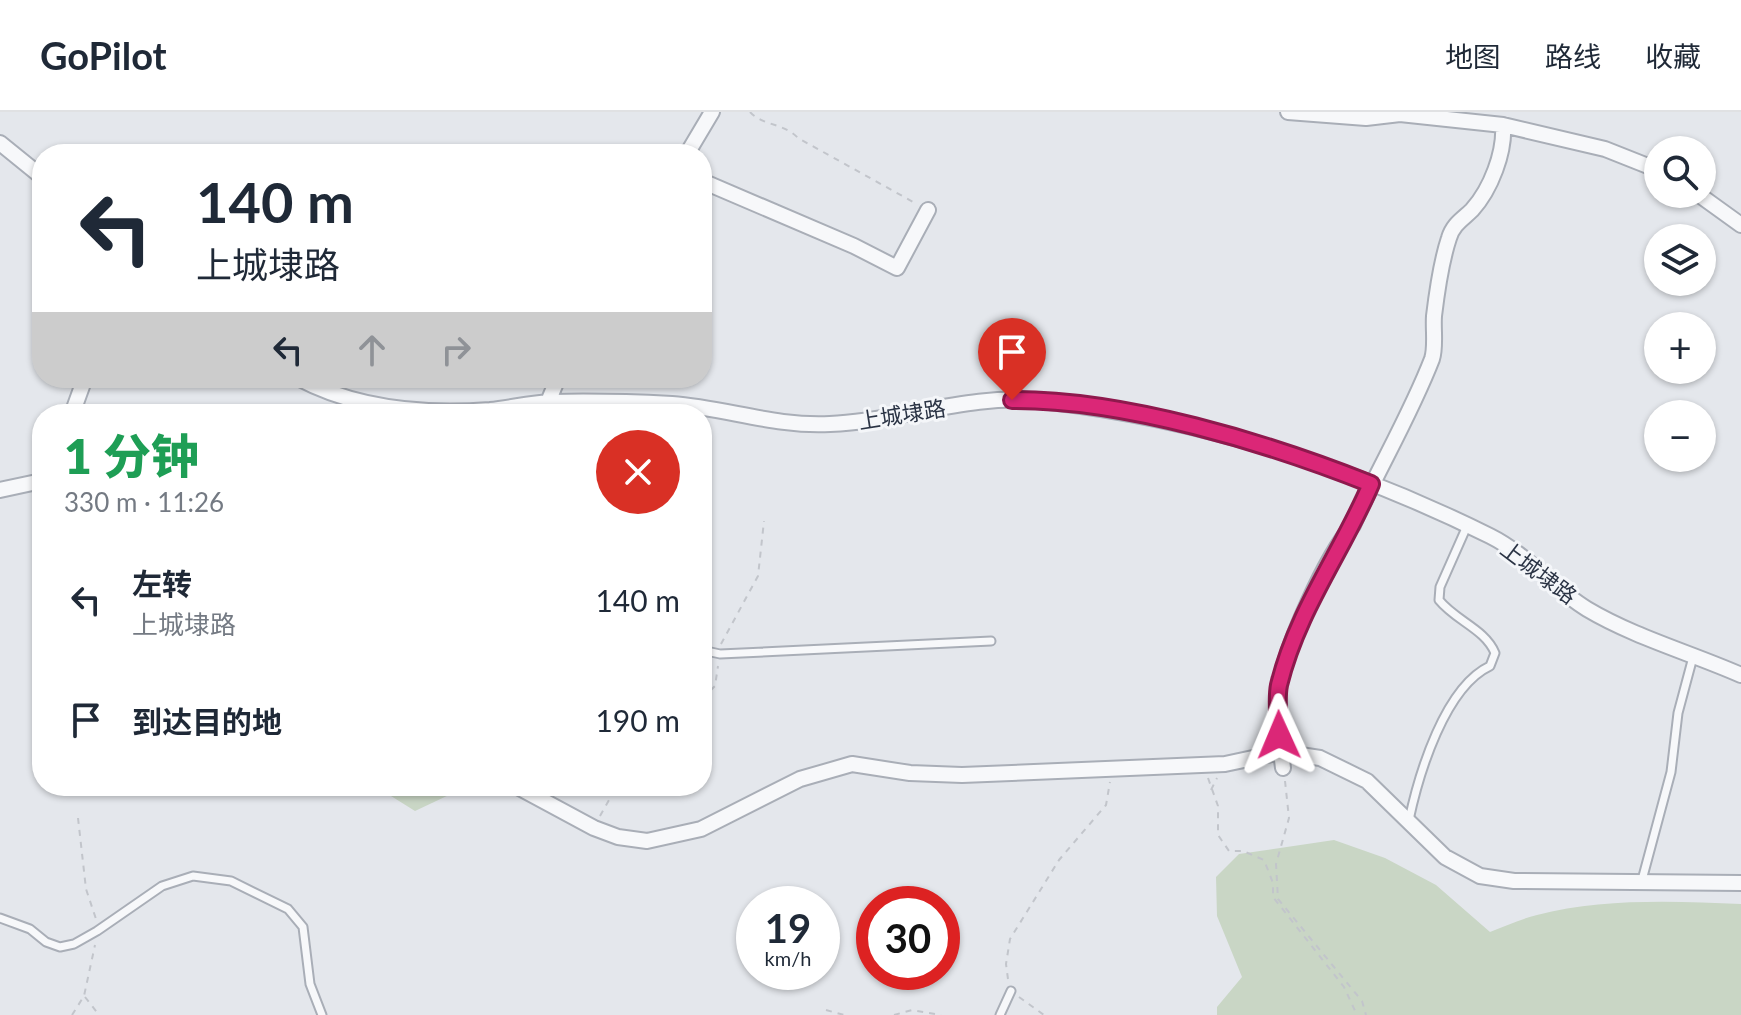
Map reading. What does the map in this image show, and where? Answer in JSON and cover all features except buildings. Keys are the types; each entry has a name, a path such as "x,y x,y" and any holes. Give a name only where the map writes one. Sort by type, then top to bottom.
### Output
{"street":[{"path":"693,144 712,112"},
{"path":"1288,112 1366,118 1414,115 1503,125 1605,149 1644,164"},
{"path":"1283,768 1278,688 1301,616 1340,540 1353,525 1416,400 1422,376 1433,357 1434,317 1449,236 1458,221 1473,209 1487,183 1504,143 1503,125"},
{"path":"0,143 32,169"},
{"path":"712,185 897,268 928,210"},
{"path":"1716,207 1741,225"},
{"name":"上城埭路","path":"319,388 369,404"},
{"path":"548,402 554,388"},
{"name":"上城埭路","path":"712,411 781,423 829,424 988,401 1036,400 1112,411 1278,448 1467,526 1526,557 1586,608 1741,675"},
{"name":"上城埭路","path":"533,404 676,404"},
{"path":"0,490 32,483"},
{"path":"535,796 594,828 618,837 647,841 672,838 701,829 800,779 852,764 910,773 962,775 1207,765 1281,752 1320,758 1367,781 1445,857 1480,876 1514,881 1741,883"}],"lane":[{"path":"1409,820 1418,777 1459,690 1477,672 1490,666 1495,653 1489,639 1452,617 1439,600 1440,587 1467,526"},
{"path":"712,652 833,646 857,649 898,643 991,641"},
{"path":"1642,880 1671,772 1678,713 1694,654"},
{"path":"0,918 30,929 46,942 60,947 74,944 97,931 162,886 193,876 231,881 288,909 303,927 310,984 322,1015"},
{"path":"1000,1015 1011,991"}],"path":[{"path":"750,112 757,119 789,128 832,158 928,210"},
{"path":"712,689 722,640 758,576 764,521"},
{"path":"1207,765 1209,788 1218,806 1218,835 1229,851 1243,851 1264,860 1273,883 1273,897 1344,987 1357,1015"},
{"path":"1044,1015 1011,991 1006,964 1010,939 1059,860 1106,805 1113,767"},
{"path":"1283,768 1289,818 1276,864 1278,899 1362,1001 1366,1015"},
{"path":"594,828 612,796"},
{"path":"72,1015 84,996 93,965 97,931 86,889 78,818"},
{"path":"84,996 99,1015"},
{"path":"826,1010 844,1015"},
{"path":"894,1015 912,1010 930,1010 941,1015"}],"green space":[{"path":"391,796 447,796 415,811"},
{"path":"1334,840 1385,858 1436,885 1490,932 1531,917 1612,903 1741,904 1741,1015 1217,1015 1217,1007 1242,977 1217,916 1216,877 1239,854"}],"route":[{"path":"1012,400 1036,400 1112,411 1183,425 1278,448 1371,484 1353,525 1340,540 1328,569 1301,616 1278,688 1279,735"}]}
